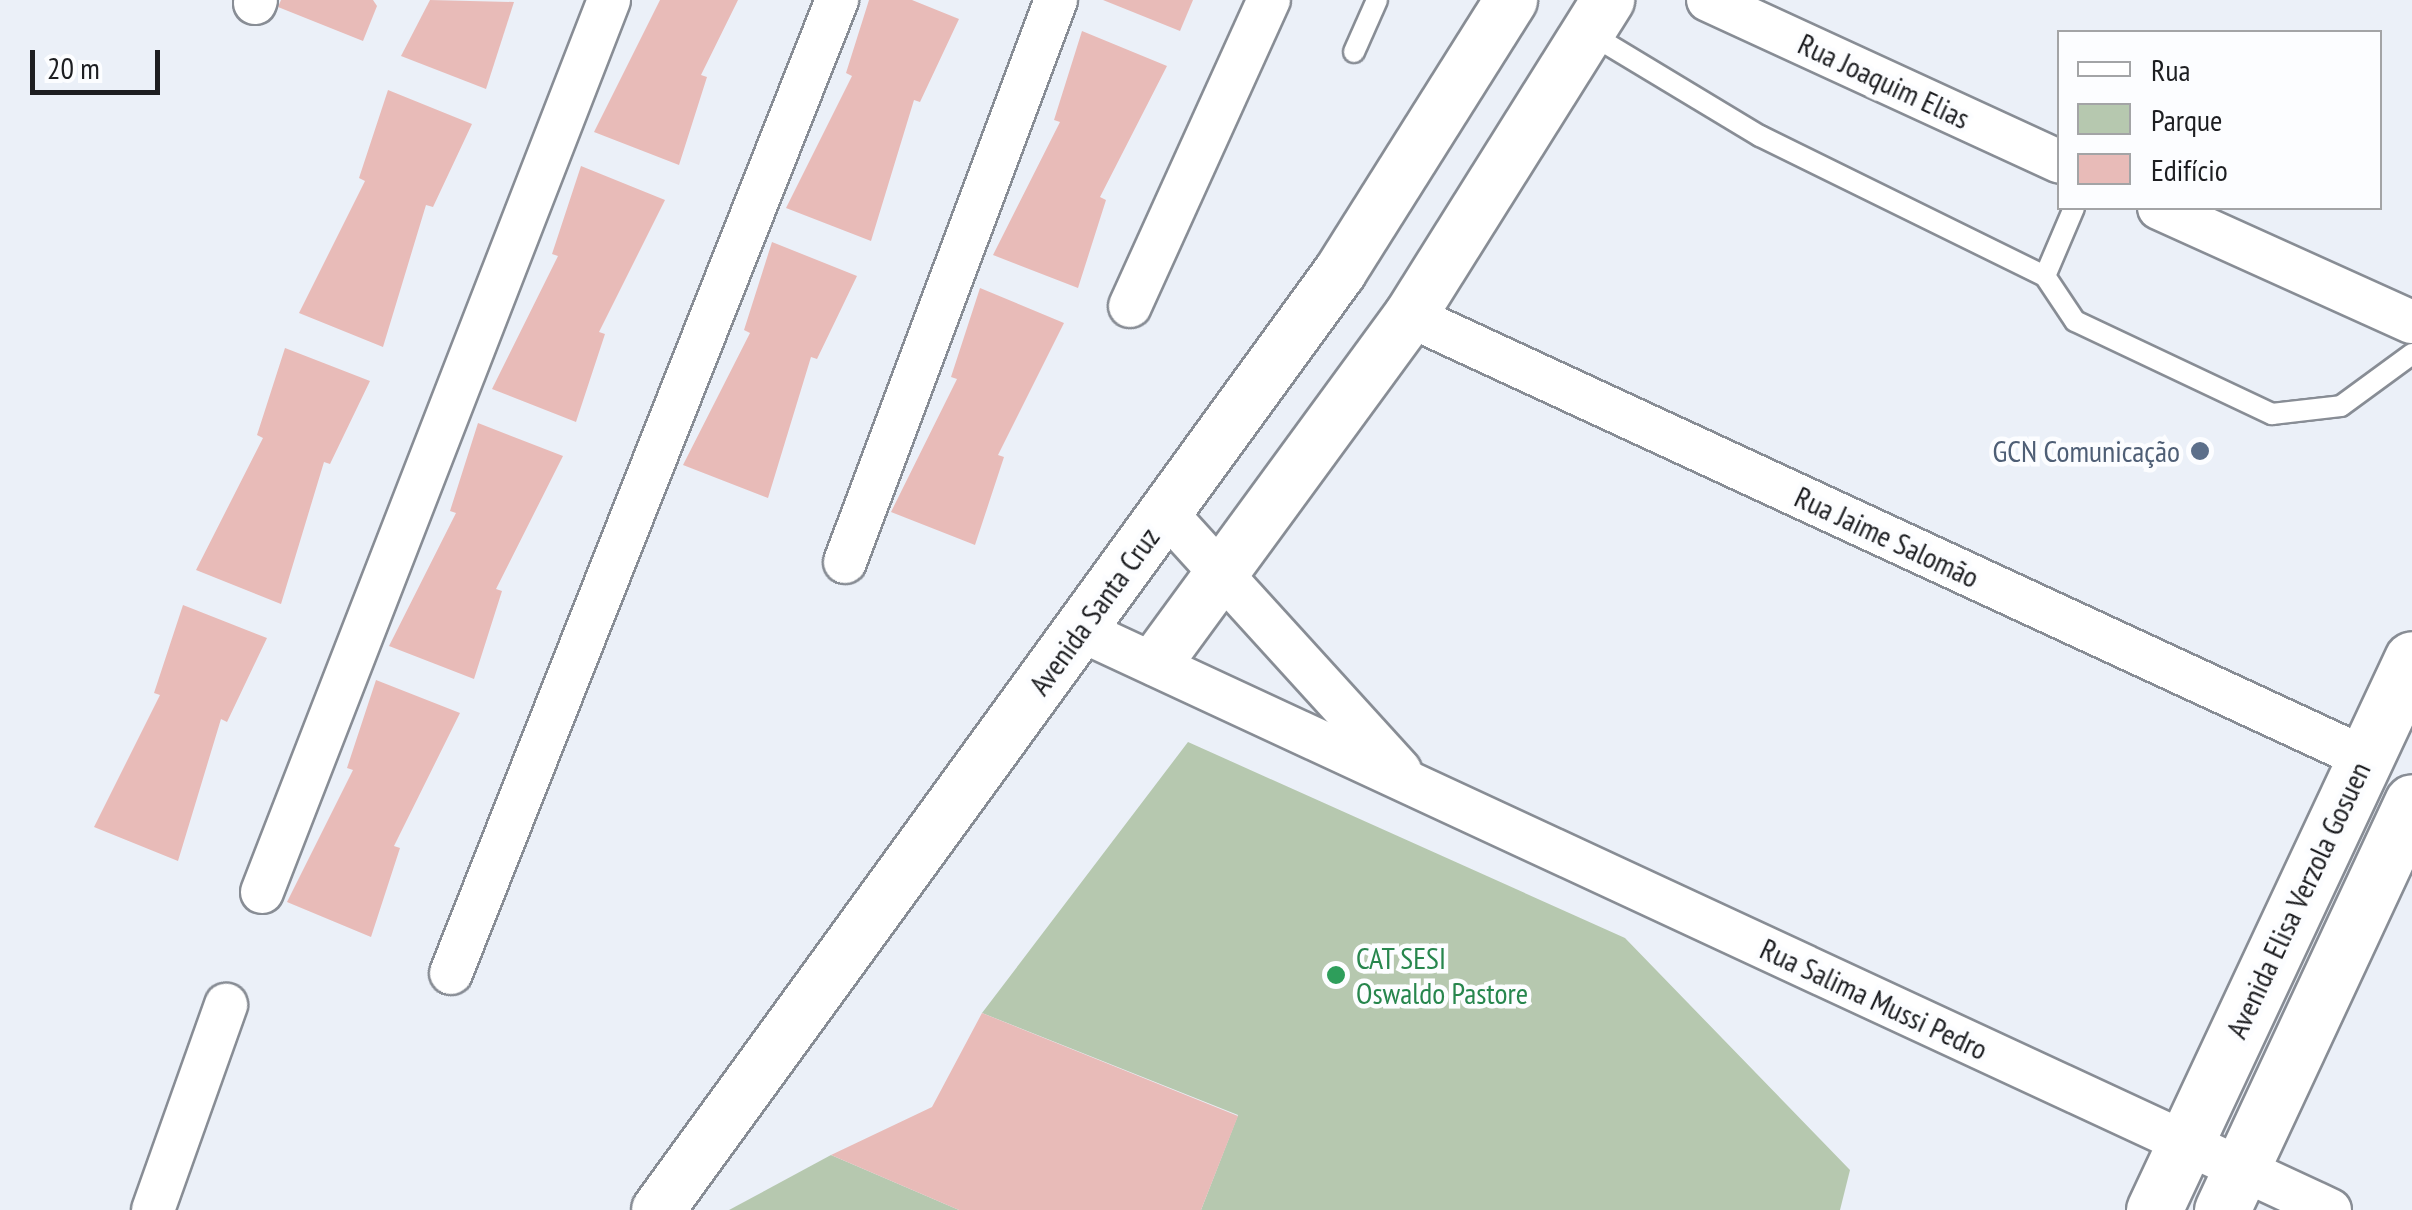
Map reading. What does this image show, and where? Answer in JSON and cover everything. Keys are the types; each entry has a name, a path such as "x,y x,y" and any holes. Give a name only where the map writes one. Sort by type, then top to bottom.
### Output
{"main road":[{"name":"Avenida Elisa Verzola Gosuen","path":"2154,1210 2412,659"},
{"name":"Avenida Elisa Verzola Gosuen","path":"2232,1189 2412,802"}],"street":[{"path":"262,892 609,0"},
{"path":"451,973 836,0"},
{"path":"845,562 1056,0"},
{"path":"1130,306 1270,0"},
{"name":"Avenida Santa Cruz","path":"658,1210 1340,272 1512,0"},
{"name":"Rua Joaquim Elias","path":"1708,0 2057,161"},
{"path":"1158,660 1410,316 1599,17"},
{"path":"2163,210 2412,322"},
{"name":"Rua Jaime Salomão","path":"1410,316 2365,758"},
{"name":"Rua Salima Mussi Pedro","path":"1165,512 1418,788"},
{"name":"Rua Salima Mussi Pedro","path":"1080,630 1158,660 1418,788 2185,1142 2232,1189 2330,1210"},
{"path":"153,1210 226,1005"}],"lane":[{"path":"1354,52 1377,0"},
{"path":"1599,17 1760,136 2045,276 2075,321 2272,414 2341,406 2412,354"},
{"path":"2045,276 2073,210"}],"green space":[{"name":"CAT SESI Oswaldo Pastore","path":"1188,742 1625,938 1850,1170 1840,1210 1201,1210 1238,1115 982,1013"},
{"path":"831,1155 959,1210 729,1210"}],"building":[{"path":"281,0 373,0 377,6 363,41 278,7"},
{"path":"430,0 514,2 486,89 401,56"},
{"path":"660,0 738,0 701,75 707,77 679,165 594,132"},
{"path":"869,0 912,0 959,19 920,102 914,100 871,241 786,208 852,76 846,73"},
{"path":"1103,0 1193,0 1180,31"},
{"path":"1082,31 1167,66 1100,197 1106,200 1078,288 993,255 1060,122 1054,120"},
{"path":"388,90 472,124 433,207 426,205 383,347 299,313 365,181 359,178"},
{"path":"581,166 665,200 599,332 605,334 576,422 492,389 558,256 552,254"},
{"path":"772,242 857,276 817,359 811,357 768,498 683,465 750,333 744,330"},
{"path":"980,288 1064,323 998,455 1004,457 975,545 891,512 957,379 951,377"},
{"path":"285,348 370,381 330,464 324,462 281,604 196,570 263,438 257,435"},
{"path":"478,423 563,456 496,589 502,591 474,679 389,646 456,513 450,511"},
{"path":"183,605 267,638 227,722 221,719 178,861 94,827 160,695 154,693"},
{"path":"376,680 460,713 394,846 400,848 371,937 287,902 353,770 347,768"},
{"path":"982,1013 1238,1116 1201,1210 959,1210 831,1155 932,1107"}],"place":[{"name":"GCN Comunicação","path":"2200,451"},
{"name":"CAT SESI Oswaldo Pastore","path":"1336,975"}]}
